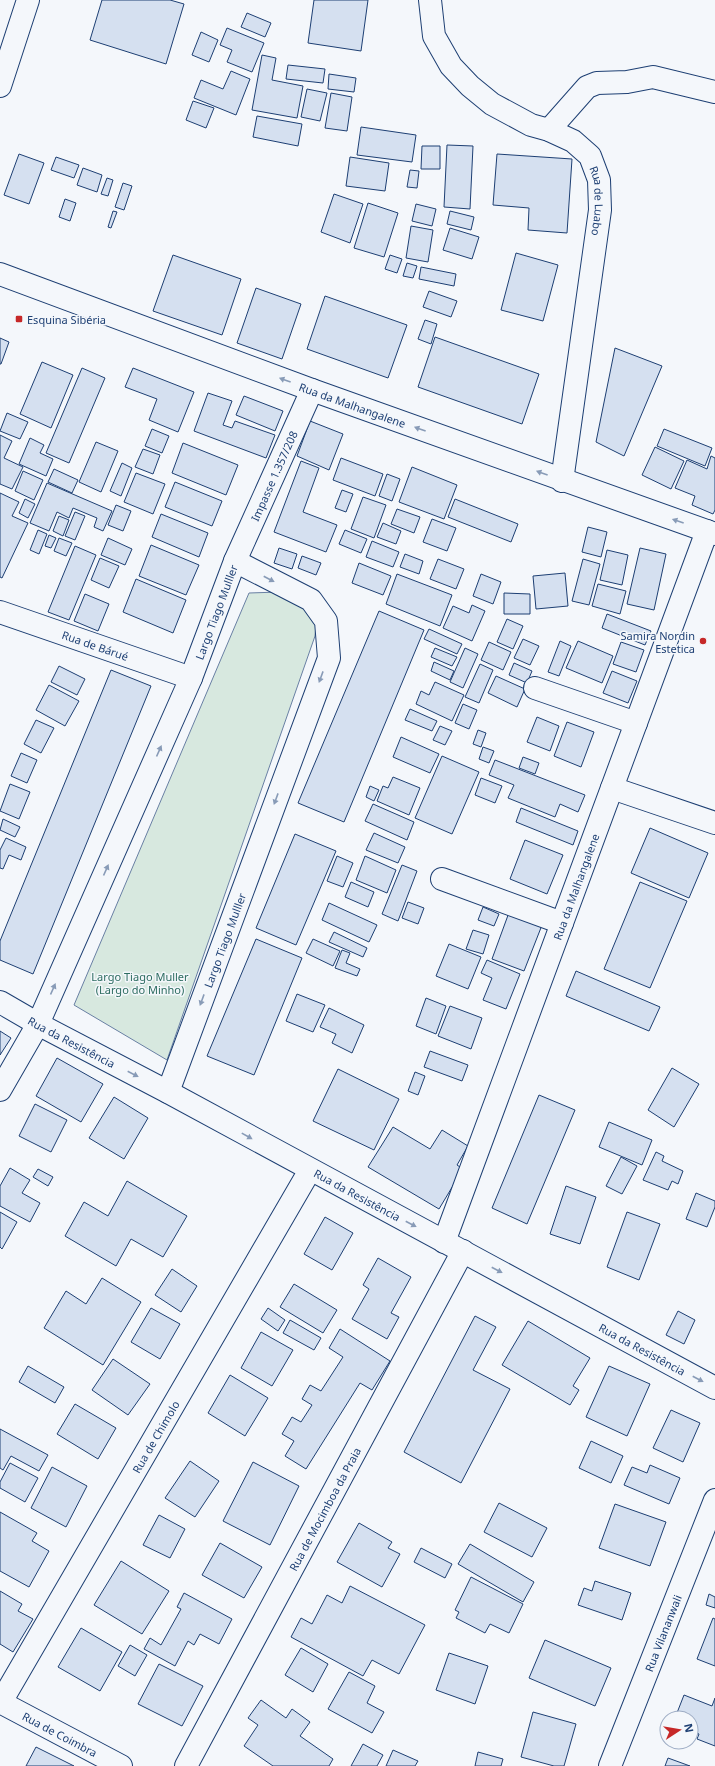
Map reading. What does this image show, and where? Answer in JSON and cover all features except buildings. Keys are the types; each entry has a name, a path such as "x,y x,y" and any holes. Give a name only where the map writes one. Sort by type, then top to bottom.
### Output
{"street":[{"path":"0,86 28,0"},
{"name":"Rua de Luabo","path":"430,0 434,36 451,66 470,86 492,104 530,125 549,130 573,141 590,156 599,180 600,210 562,481"},
{"path":"549,130 587,87 597,83 627,82 653,77 715,92"},
{"name":"Rua da Malhangalene","path":"0,274 312,390 562,481 711,533 636,723 562,923 454,1247"},
{"name":"Impasse 1.357/208","path":"235,560 312,390"},
{"name":"Largo Tiago Mulller","path":"0,1090 38,1024 191,678 235,560 311,600 326,622 329,658 168,1092"},
{"name":"Rua de Bárué","path":"0,612 191,678"},
{"path":"535,688 636,723"},
{"path":"612,788 715,823"},
{"path":"442,878 562,923"},
{"name":"Rua da Resistência","path":"0,1002 38,1024 168,1092 715,1388"},
{"name":"Rua de Chimolo","path":"0,1702 310,1170"},
{"name":"Rua de Mocimboa da Praia","path":"186,1766 454,1247"},
{"name":"Rua Vilananwali","path":"610,1766 715,1500"},
{"name":"Rua de Coimbra","path":"0,1702 121,1766"}],"green space":[{"name":"Largo Tiago Muller (Largo do Minho)","path":"280,592 317,614 315,636 167,1060 74,1005 249,593"}],"place":[{"name":"Esquina Sibéria","path":"19,319"},
{"name":"Samira Nordin Estetica","path":"703,641"}]}
